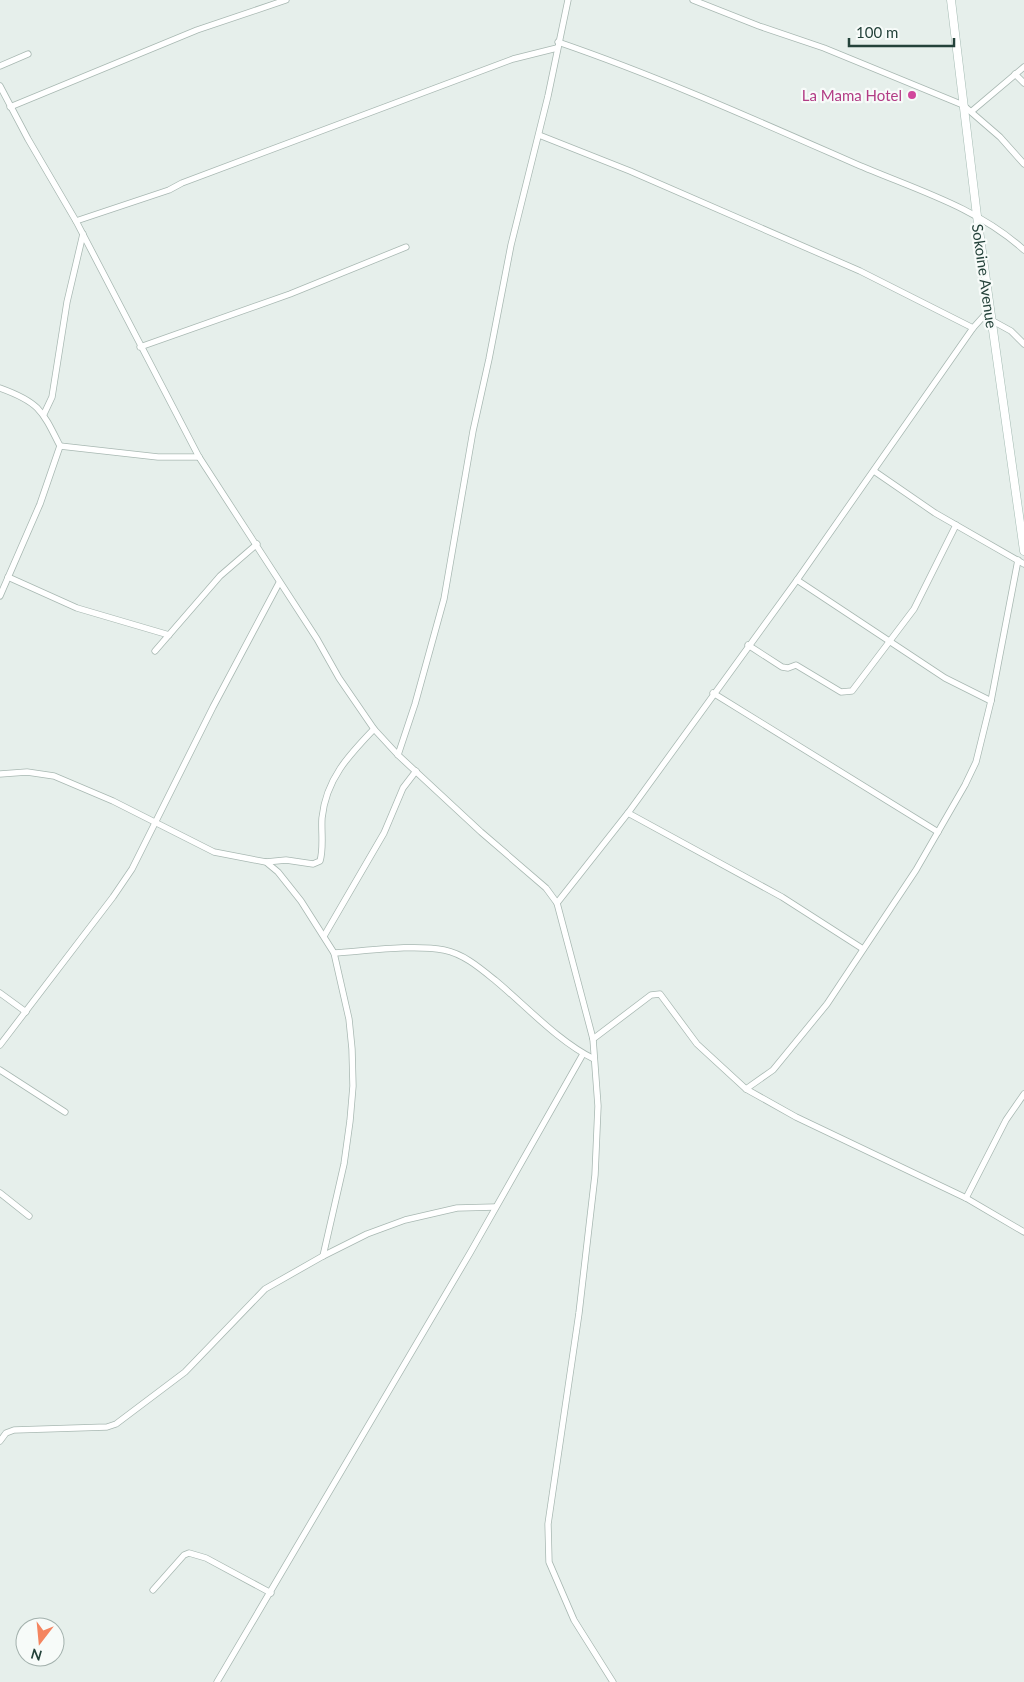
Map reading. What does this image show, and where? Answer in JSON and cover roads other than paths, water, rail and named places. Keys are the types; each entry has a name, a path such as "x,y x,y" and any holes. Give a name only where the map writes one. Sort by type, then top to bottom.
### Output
{"street":[{"path":"10,107 197,30 286,0"},
{"path":"398,755 415,704 444,599 473,431 490,359 521,201 538,135 568,0"},
{"path":"693,0 759,26 824,48 963,105 972,111 1024,164"},
{"name":"Sokoine Avenue","path":"950,0 977,216 1024,551"},
{"path":"76,221 169,190 182,183 282,144 513,59 557,45 602,57 742,113 977,216 1024,250"},
{"path":"0,66 28,54"},
{"path":"972,111 1024,66"},
{"path":"1015,74 1024,83"},
{"path":"0,86 10,107 83,233 140,347 199,457 257,544 280,583 374,728 398,755 546,888 557,903 592,1039 598,1106 595,1175 579,1313 548,1524 549,1562 574,1620 613,1682"},
{"path":"538,135 630,171 860,271 973,328"},
{"path":"44,414 54,389 67,302 83,233"},
{"path":"140,347 290,294 406,248"},
{"path":"557,903 628,813 713,693 797,580 973,328 990,308"},
{"path":"992,320 1011,330 1024,344"},
{"path":"0,388 27,399 44,414 60,446 40,504 0,596"},
{"path":"60,446 158,457 199,457"},
{"path":"874,471 912,499 1024,564"},
{"path":"748,645 782,667 800,667 841,692 847,693 856,688 914,609 956,525"},
{"path":"155,651 220,576 257,544"},
{"path":"746,1089 773,1070 827,1004 916,870 976,762 991,701 1018,560"},
{"path":"8,577 77,608 169,635"},
{"path":"797,580 888,643 944,678 991,701"},
{"path":"0,1045 113,897 132,869 280,583"},
{"path":"713,693 938,832"},
{"path":"0,774 27,772 54,776 156,822 214,852 266,862 286,860 313,864 320,861 322,817 328,790 340,766 374,728"},
{"path":"324,936 384,833 403,788 416,771"},
{"path":"628,813 782,897 863,949"},
{"path":"266,862 291,886 334,953 349,1019 354,1086 344,1164 323,1256"},
{"path":"334,953 424,948 444,950 457,954 476,964 583,1054 594,1059"},
{"path":"0,993 26,1012"},
{"path":"592,1039 651,995 660,994 697,1044 746,1089 796,1117 966,1198 1024,1232"},
{"path":"217,1682 583,1054"},
{"path":"0,1070 65,1112"},
{"path":"966,1198 1006,1120 1024,1094"},
{"path":"0,1193 29,1216"},
{"path":"0,1441 6,1433 14,1430 108,1427 116,1424 185,1372 264,1289 367,1234 405,1220 457,1208 495,1207"},
{"path":"153,1590 184,1555 189,1553 206,1558 271,1592"}],"place":[{"name":"La Mama Hotel","path":"912,95"}]}
